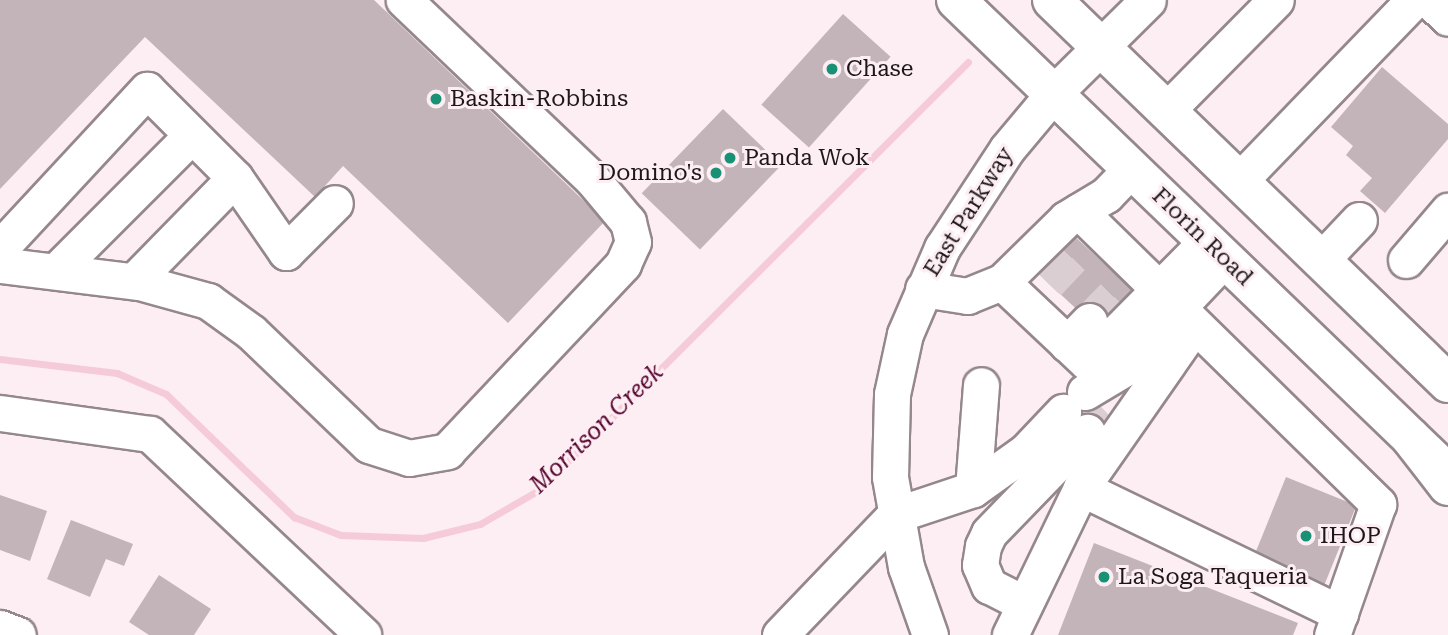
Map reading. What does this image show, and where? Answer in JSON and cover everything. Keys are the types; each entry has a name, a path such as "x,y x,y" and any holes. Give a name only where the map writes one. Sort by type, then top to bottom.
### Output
{"main road":[{"name":"Florin Road","path":"956,0 1448,473"},
{"path":"1052,0 1448,383"},
{"path":"1410,437 1448,486"}],"street":[{"path":"0,265 134,281 208,301 250,332 369,445 409,458 447,451 623,264 634,242 628,222 592,179 404,0"},
{"name":"East Parkway","path":"930,635 910,579 895,515 890,477 892,394 905,334 923,289 974,196 1054,93 1148,0"},
{"path":"1166,111 1276,0"},
{"path":"1239,181 1413,0"},
{"path":"1429,0 1448,18"},
{"path":"0,248 147,90 235,178 286,252 335,203"},
{"path":"56,271 191,136"},
{"path":"923,289 967,296 1025,290 1087,228 1106,195 1132,168"},
{"path":"134,281 235,178"},
{"path":"1406,260 1448,211"},
{"path":"1321,260 1359,220"},
{"path":"1081,488 1336,624 1378,504 1087,228"},
{"path":"1025,290 1078,333 1087,362 1216,250"},
{"path":"1010,635 1023,603 1081,488 1172,357 1161,299"},
{"path":"1023,603 989,586 979,565 982,546 989,533 1120,369 1135,362 1165,331 1161,299"},
{"path":"780,635 895,515 973,489 1085,412 1172,357"},
{"path":"973,489 981,385"},
{"path":"0,412 150,434 363,635"},
{"path":"0,628 18,635"}],"building":[{"path":"0,0 374,0 605,221 508,323 343,166 315,197 145,37 0,189"},
{"path":"843,14 891,57 809,147 761,105"},
{"path":"1382,67 1448,124 1448,139 1385,213 1360,191 1372,178 1346,155 1353,146 1331,127"},
{"path":"723,109 781,165 700,249 642,193"},
{"path":"1070,232 1137,294 1101,332 1035,270"},
{"name":"IHOP","path":"1286,477 1356,505 1321,594 1250,565"},
{"path":"0,495 47,511 30,561 0,550"},
{"path":"71,520 133,544 124,566 106,559 90,597 47,579"},
{"path":"1094,543 1298,623 1293,635 1058,635"},
{"path":"159,575 211,609 194,635 149,635 129,622"}],"waterway":[{"name":"Morrison Creek","path":"0,359 117,373 166,394 294,517 341,535 423,538 480,524 539,490 968,62"}],"tunnel":[{"path":"1048,283 1084,245"},
{"path":"1089,321 1125,284"},
{"path":"1087,432 1107,413"}],"place":[{"name":"Chase","path":"832,69"},
{"name":"Baskin-Robbins","path":"436,99"},
{"name":"Panda Wok","path":"730,158"},
{"name":"Domino's","path":"716,173"},
{"name":"IHOP","path":"1306,536"},
{"name":"La Soga Taqueria","path":"1104,577"}]}
